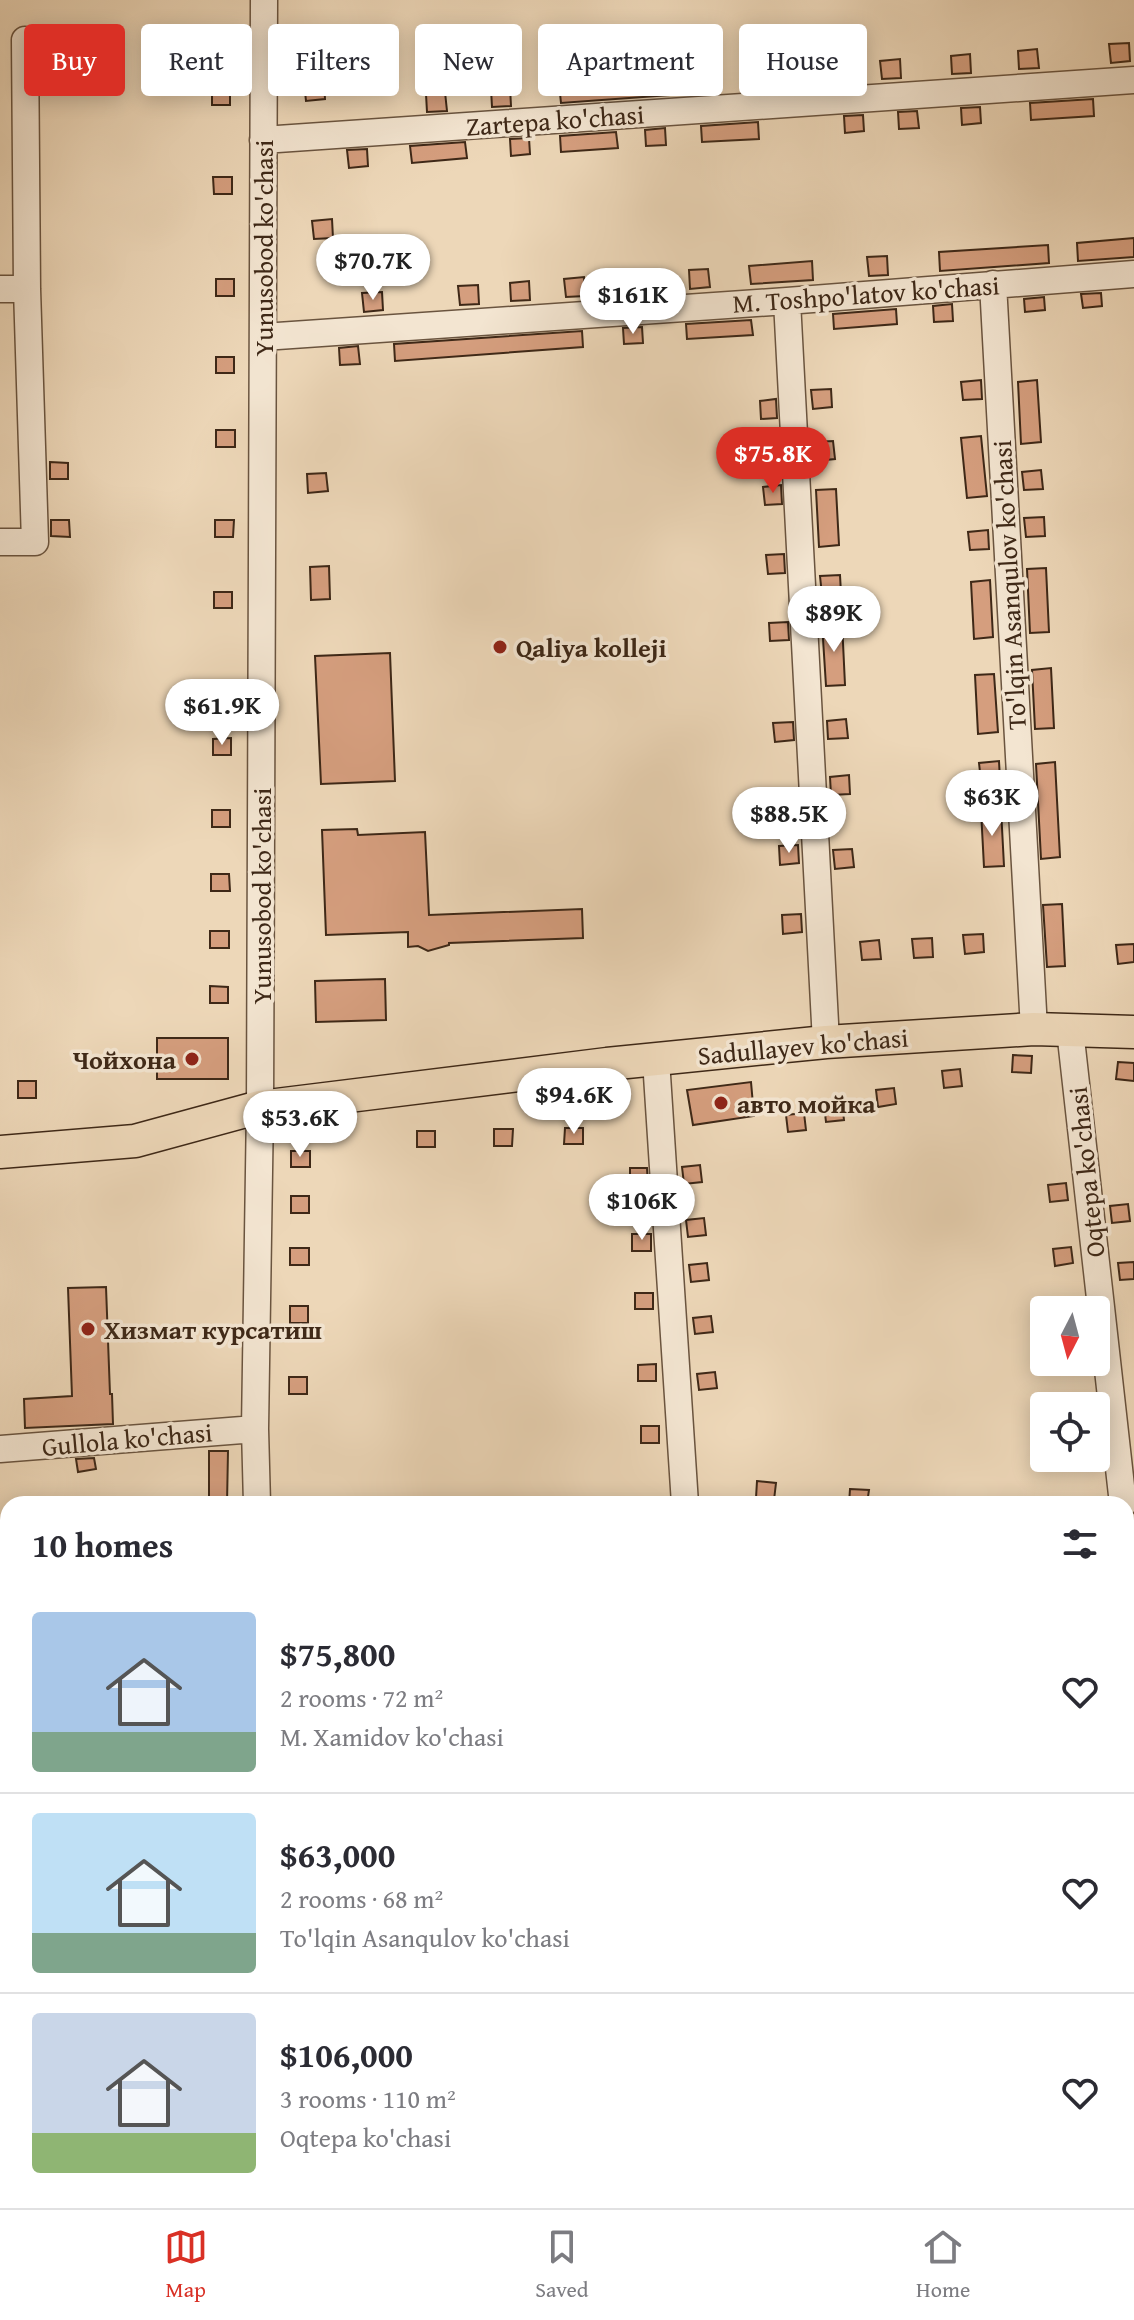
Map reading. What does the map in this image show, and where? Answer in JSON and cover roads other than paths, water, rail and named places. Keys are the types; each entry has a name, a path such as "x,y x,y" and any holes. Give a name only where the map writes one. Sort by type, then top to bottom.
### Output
{"main road":[{"name":"Sadullayev ko'chasi","path":"0,1152 135,1141 260,1107 826,1042 1034,1029 1134,1032"}],"street":[{"name":"Yunusobod ko'chasi","path":"257,1496 264,0"},
{"name":"Zartepa ko'chasi","path":"263,140 1134,80"},
{"path":"0,542 35,542 27,289 25,96"},
{"name":"M. Toshpo'latov ko'chasi","path":"263,337 1134,274"},
{"name":"To'lqin Asanqulov ko'chasi","path":"993,284 1034,1029"},
{"path":"0,289 27,289"},
{"path":"787,301 826,1042"},
{"name":"Oqtepa ko'chasi","path":"1070,1030 1122,1496"},
{"path":"656,1060 684,1496"},
{"name":"Gullola ko'chasi","path":"0,1449 255,1429"}],"place":[{"name":"Qaliya kolleji","path":"500,647"},
{"name":"Чойхона","path":"192,1059"},
{"name":"авто мойка","path":"721,1103"},
{"name":"Хизмат курсатиш","path":"88,1329"}]}
